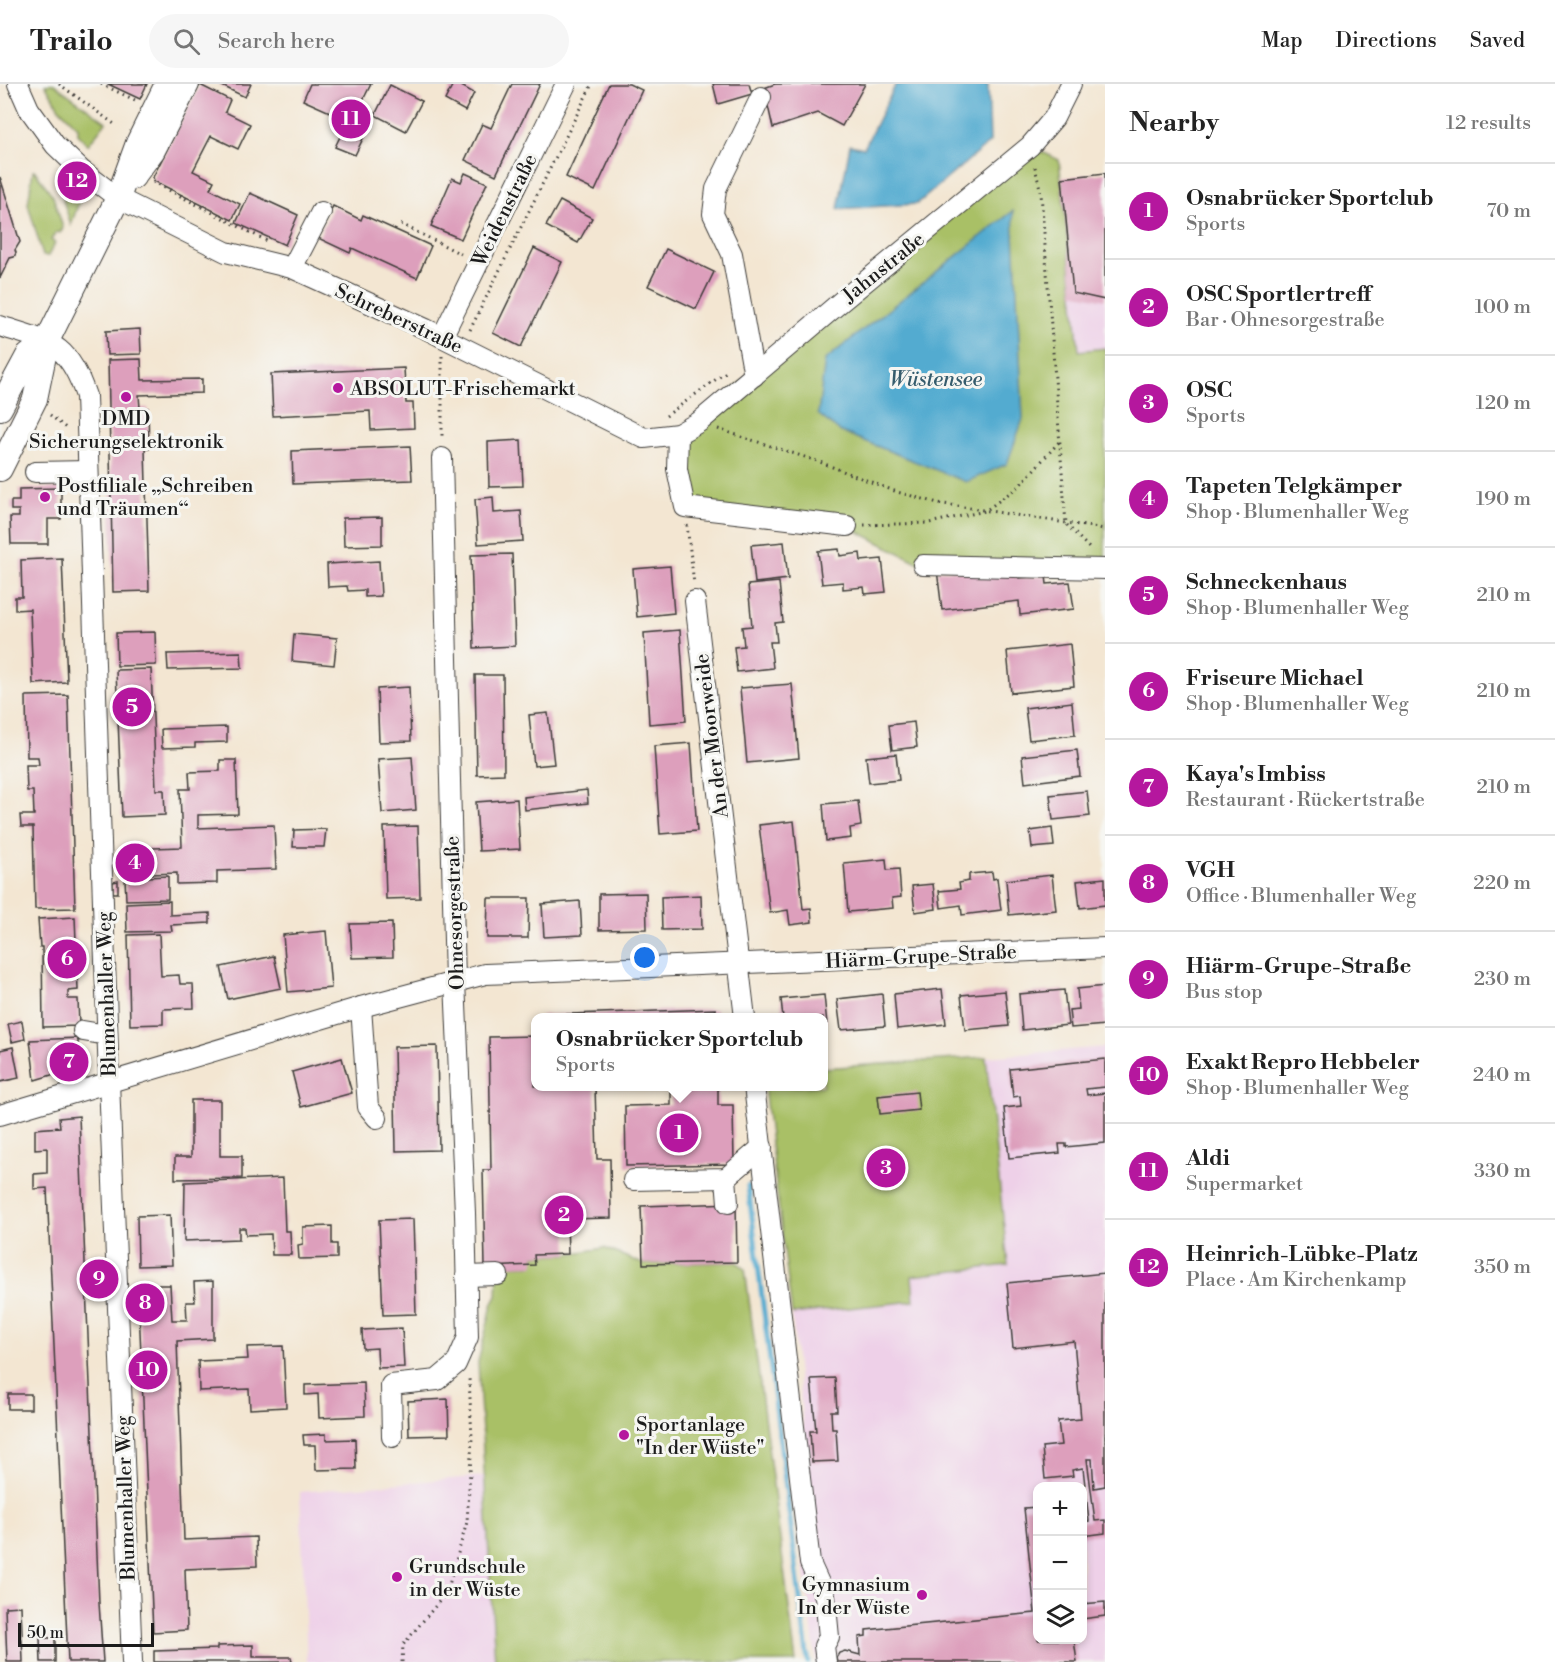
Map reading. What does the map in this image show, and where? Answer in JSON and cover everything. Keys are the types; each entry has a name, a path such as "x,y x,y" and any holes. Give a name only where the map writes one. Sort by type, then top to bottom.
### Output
{"main road":[{"path":"0,469 35,399 48,341 118,198 138,143 167,84"},
{"path":"118,198 153,150 187,84"},
{"path":"2,399 28,356 48,341"}],"street":[{"name":"Schreberstraße","path":"18,84 29,109 55,145 81,170 118,198 226,252 292,268 442,337 644,438 678,434"},
{"name":"Weidenstraße","path":"442,337 566,84"},
{"name":"Jahnstraße","path":"678,434 699,422 852,292 1030,146 1054,118 1071,84"},
{"path":"754,376 732,254 713,214 716,189 761,97"},
{"path":"292,268 321,212"},
{"path":"0,326 48,341"},
{"name":"Blumenhaller Weg","path":"48,341 66,355 80,377 86,396 107,1035 132,1662"},
{"path":"678,434 677,469 685,507 847,526"},
{"name":"Ohnesorgestraße","path":"392,1437 391,1386 437,1380 456,1364 468,1337 455,981 442,458"},
{"path":"35,472 88,471"},
{"path":"923,565 1102,563"},
{"name":"An der Moorweide","path":"695,601 738,964"},
{"name":"Hiärm-Grupe-Straße","path":"0,1115 361,1007 484,974 509,971 738,964 1105,948"},
{"path":"738,964 744,1013"},
{"path":"361,1007 368,1107 377,1118"},
{"path":"82,1031 107,1035"},
{"path":"755,1091 810,1563 825,1596 829,1637 824,1647 826,1662"},
{"path":"633,1180 726,1178 762,1148"},
{"path":"726,1178 728,1203"},
{"path":"466,1276 498,1275"}],"path":[{"path":"58,84 117,126"},
{"path":"101,84 137,101"},
{"path":"468,335 592,84"},
{"path":"1030,146 1041,194 1066,524 1102,563"},
{"path":"401,224 478,262"},
{"path":"442,337 442,458"},
{"path":"665,417 750,354"},
{"path":"50,415 67,427 67,434"},
{"path":"699,422 817,461 897,492 938,503 1105,529"},
{"path":"847,526 929,523 985,511 1019,486 1060,441"},
{"path":"685,507 695,601"},
{"path":"402,1662 403,1645 447,1592 467,1522 472,1438 469,1371"}],"shaded area":[{"path":"1105,173 1105,348 1079,351 1062,178"},
{"path":"1105,1047 1105,1662 816,1662 802,1550 815,1548 792,1314 914,1301 912,1276 1008,1265 986,1057"},
{"name":"Grundschule in der Wüste","path":"484,1476 495,1662 307,1662 300,1492"}],"green space":[{"path":"45,84 54,84 106,122 88,145 78,134 78,127 59,108"},
{"path":"1030,146 1059,160 1079,351 1105,348 1105,569 923,565 847,526 685,507 678,434"},
{"path":"33,171 53,196 63,228 60,233 56,232 51,240 55,243 48,256 43,256 28,204"},
{"path":"76,189 80,199 71,225 63,200"},
{"path":"986,1057 1008,1265 912,1276 914,1301 792,1314 764,1091 828,1091 828,1068"},
{"name":"Sportanlage \"In der Wüste\"","path":"604,1248 643,1264 737,1262 745,1269 796,1662 495,1662 478,1362 492,1305 497,1296 498,1266 534,1265 534,1255 568,1254"}],"water":[{"path":"896,84 988,84 990,142 917,204 838,209 850,145 864,148"},
{"name":"Wüstensee","path":"1013,211 1023,419 1007,464 966,482 839,431 818,414 825,360"}],"building":[{"path":"108,84 147,84 140,99"},
{"path":"218,84 251,84 245,97"},
{"path":"310,84 371,84 354,118 369,126 355,155 335,147 348,120 303,100"},
{"path":"453,84 458,84 474,93 465,111 445,100"},
{"path":"512,84 540,84 496,175 465,160 482,124 491,128"},
{"path":"609,84 629,84 642,90 595,191 566,177"},
{"path":"713,84 749,84 752,94 718,104"},
{"path":"775,84 865,84 842,126 818,113 773,128 764,88"},
{"path":"200,85 230,100 225,112 250,124 238,149 211,136 193,171 214,181 210,189 240,204 232,220 154,181 153,177"},
{"path":"390,85 422,101 406,131 375,115"},
{"path":"465,173 487,183 461,239 431,226 452,178 461,182"},
{"path":"1105,173 1105,300 1073,293 1062,178"},
{"path":"0,177 20,242 14,257 10,258 0,278"},
{"path":"250,193 298,215 285,245 236,223"},
{"path":"560,201 592,218 578,243 546,226"},
{"path":"333,206 361,220 363,215 431,246 417,278 352,248 350,253 318,238"},
{"path":"534,248 562,262 521,347 493,333"},
{"path":"666,249 714,272 696,309 648,286"},
{"path":"140,329 141,354 107,355 106,331"},
{"path":"141,359 142,380 202,379 202,393 139,395 140,408 148,408 149,449 145,449 149,591 113,592 108,360"},
{"name":"ABSOLUT-Frischemarkt","path":"404,368 406,403 413,403 414,428 371,430 370,411 273,416 271,374"},
{"path":"521,440 523,486 489,487 488,442"},
{"path":"410,446 412,480 293,484 292,451"},
{"path":"61,488 61,519 48,519 48,544 11,544 10,517 19,517 19,510 11,510 11,501 19,501 19,489"},
{"path":"493,497 494,513 521,511 523,541 478,544 475,499"},
{"path":"382,517 382,545 344,546 343,518"},
{"path":"784,542 788,579 755,583 751,545"},
{"path":"839,549 840,556 860,553 861,561 882,559 886,592 865,594 864,587 843,589 843,582 822,584 818,551"},
{"path":"512,554 515,646 474,648 471,555"},
{"path":"62,558 67,682 33,684 30,609 15,610 15,597 22,597 21,560"},
{"path":"379,561 381,596 365,597 365,590 348,591 347,586 328,587 327,564"},
{"path":"670,566 674,613 637,617 633,569"},
{"path":"937,570 1018,572 1019,578 1046,576 1047,584 1070,582 1074,609 1020,615 1019,601 942,610"},
{"path":"779,582 783,622 775,623 777,642 770,642 773,668 737,672 734,647 744,646 742,627 752,626 748,585"},
{"path":"680,630 686,721 649,724 644,633"},
{"path":"155,632 156,665 117,666 116,633"},
{"path":"294,634 337,638 334,665 292,661"},
{"path":"1070,644 1074,686 1011,693 1007,651"},
{"path":"241,652 242,668 168,670 167,654"},
{"path":"151,669 156,790 164,790 165,815 122,817 116,670"},
{"path":"475,675 503,675 504,774 477,775"},
{"path":"792,684 799,758 747,763 740,688"},
{"path":"409,687 411,741 379,742 377,689"},
{"path":"68,695 75,908 35,909 33,827 21,827 20,815 34,815 33,791 27,791 26,765 39,765 38,757 27,757 26,696"},
{"path":"1072,702 1075,735 1029,740 1025,708"},
{"path":"548,713 554,764 534,766 529,715"},
{"path":"914,722 917,747 892,750 889,725"},
{"path":"227,727 227,742 195,743 195,747 162,748 161,729"},
{"path":"691,743 697,831 660,834 654,746"},
{"path":"1077,750 1080,776 1025,783 1022,756"},
{"path":"896,754 899,780 869,783 866,757"},
{"path":"412,757 416,810 382,813 378,759"},
{"path":"220,760 236,760 238,814 198,815 198,828 274,825 276,869 217,871 217,883 177,884 177,873 125,875 124,849 182,847 180,789 190,789 189,772 220,771"},
{"path":"587,790 588,803 525,810 524,797"},
{"path":"1087,791 1090,816 1053,820 1050,795"},
{"path":"517,799 520,849 479,851 476,802"},
{"path":"858,801 861,826 850,828 851,838 826,841 823,804"},
{"path":"794,821 803,909 811,908 812,922 790,925 788,910 770,913 759,825"},
{"path":"418,826 420,898 386,899 384,827"},
{"path":"1052,828 1054,846 1032,848 1030,831"},
{"path":"326,829 324,847 293,847 294,830"},
{"path":"886,859 887,870 899,869 901,897 892,898 893,908 848,912 844,863"},
{"path":"992,872 993,879 997,878 1001,910 962,915 961,905 941,908 939,891 960,889 959,883 969,881 969,874"},
{"path":"1052,875 1056,910 1009,915 1006,880"},
{"path":"168,876 168,899 126,900 125,878"},
{"path":"1105,878 1105,905 1080,908 1077,881"},
{"path":"118,881 118,893 113,893 113,882"},
{"path":"933,884 936,909 915,912 912,886"},
{"path":"646,893 647,929 599,930 599,894"},
{"path":"701,895 702,929 662,930 661,897"},
{"path":"488,898 529,898 528,938 487,938"},
{"path":"170,901 170,915 210,913 210,923 171,925 172,931 127,932 126,903"},
{"path":"580,901 582,935 544,937 542,904"},
{"path":"75,917 78,990 68,991 68,999 78,999 79,1026 43,1027 42,947 40,947 38,919"},
{"path":"392,923 393,957 352,958 350,924"},
{"path":"326,931 331,988 288,992 283,935"},
{"path":"159,934 161,976 179,975 180,984 193,984 194,1008 163,1009 163,1024 130,1025 128,935"},
{"path":"274,956 281,988 228,999 221,967"},
{"path":"1105,986 1105,1025 1071,1028 1069,1010 1079,1009 1077,989"},
{"path":"942,989 946,1024 897,1029 894,994"},
{"path":"1064,990 1068,1025 1022,1030 1019,994"},
{"path":"1005,991 1009,1026 965,1030 961,995"},
{"path":"882,994 885,1026 841,1030 837,999"},
{"path":"824,995 826,1013 782,1013 781,999"},
{"path":"716,1009 716,1013 600,1013"},
{"path":"22,1021 25,1039 12,1042 8,1024"},
{"path":"531,1036 531,1091 595,1091 597,1159 610,1159 611,1218 567,1219 568,1254 534,1255 535,1265 485,1267 483,1170 491,1170 489,1037"},
{"path":"78,1038 78,1067 35,1080 30,1040"},
{"path":"437,1046 439,1150 396,1151 394,1047"},
{"path":"13,1047 19,1078 0,1082 0,1050"},
{"path":"342,1058 352,1093 301,1107 292,1072"},
{"path":"1105,1059 1105,1087 1086,1089 1087,1095 1105,1093 1105,1143 1066,1147 1066,1144 1059,1144 1060,1153 1009,1158 1004,1108 1021,1106 1020,1096 1013,1097 1010,1069"},
{"path":"671,1091 718,1091 718,1105 733,1105 734,1164 626,1166 625,1106 671,1105"},
{"path":"917,1092 919,1110 880,1114 878,1096"},
{"path":"191,1100 220,1100 220,1156 242,1156 242,1178 175,1179 175,1157 191,1157"},
{"path":"79,1116 103,1662 68,1662 47,1188 34,1189 34,1174 47,1173 47,1148 35,1149 35,1129 60,1127 59,1118"},
{"path":"283,1178 285,1231 290,1231 291,1255 272,1255 271,1234 246,1235 245,1228 239,1228 239,1239 184,1241 185,1182"},
{"path":"736,1203 737,1262 643,1264 641,1206"},
{"path":"170,1215 172,1265 138,1266 137,1216"},
{"path":"413,1219 416,1314 383,1315 379,1220"},
{"path":"332,1226 332,1244 337,1244 337,1258 299,1259 298,1245 303,1244 303,1227"},
{"path":"94,1263 99,1263 100,1275 95,1275"},
{"path":"1105,1273 1105,1486 1094,1488 1092,1459 1087,1459 1095,1521 1105,1520 1105,1533 1087,1535 1087,1521 1089,1521 1087,1482 1085,1482 1083,1468 1072,1470 1073,1476 1045,1479 1042,1447 1061,1445 1058,1421 1081,1419 1074,1341 1013,1348 1007,1283"},
{"path":"213,1281 213,1339 177,1341 184,1540 256,1537 257,1566 185,1569 187,1630 153,1632 138,1285 170,1285 172,1320 187,1320 186,1302 195,1302 194,1282"},
{"path":"402,1328 404,1367 378,1368 377,1348 363,1349 362,1330"},
{"path":"283,1346 286,1407 250,1409 249,1389 199,1391 198,1361 248,1359 247,1347"},
{"path":"835,1378 837,1411 831,1411 832,1429 836,1429 838,1461 812,1462 810,1431 816,1431 811,1379"},
{"path":"364,1383 365,1416 319,1418 318,1394 305,1395 305,1385"},
{"path":"8,1394 31,1394 31,1409 8,1409"},
{"path":"448,1399 449,1435 409,1436 408,1401"},
{"path":"326,1434 326,1440 355,1439 356,1469 316,1470 315,1445 304,1445 303,1435"},
{"path":"1033,1507 1033,1594 1024,1508"},
{"path":"1105,1602 1105,1616 1087,1618 1087,1604"},
{"path":"21,1606 23,1662 7,1662 5,1607"},
{"path":"1033,1613 1033,1644 1075,1644 1077,1662 837,1662 836,1658 839,1653 845,1651 860,1655 859,1637 866,1636 866,1630"},
{"path":"40,1638 55,1638 55,1662 41,1662"},
{"path":"253,1645 253,1657 291,1657 292,1662 154,1662 154,1651 217,1649 217,1646"}],"waterway":[{"path":"748,1186 808,1662"}],"place":[{"name":"Aldi","path":"351,119"},
{"name":"Heinrich-Lübke-Platz","path":"77,181"},
{"name":"ABSOLUT-Frischemarkt","path":"338,388"},
{"name":"DMD Sicherungselektronik","path":"126,397"},
{"name":"Postfiliale „Schreiben und Träumen“","path":"45,497"},
{"name":"Schneckenhaus","path":"132,707"},
{"name":"Tapeten Telgkämper","path":"135,863"},
{"name":"Friseure Michael","path":"67,959"},
{"name":"Kaya's Imbiss","path":"69,1062"},
{"name":"Osnabrücker Sportclub","path":"679,1133"},
{"name":"OSC","path":"886,1168"},
{"name":"OSC Sportlertreff","path":"564,1215"},
{"name":"Hiärm-Grupe-Straße","path":"99,1279"},
{"name":"VGH","path":"145,1303"},
{"name":"Exakt Repro Hebbeler","path":"148,1370"},
{"name":"Sportanlage \"In der Wüste\"","path":"624,1435"},
{"name":"Grundschule in der Wüste","path":"397,1577"},
{"name":"Gymnasium In der Wüste","path":"922,1595"}]}
